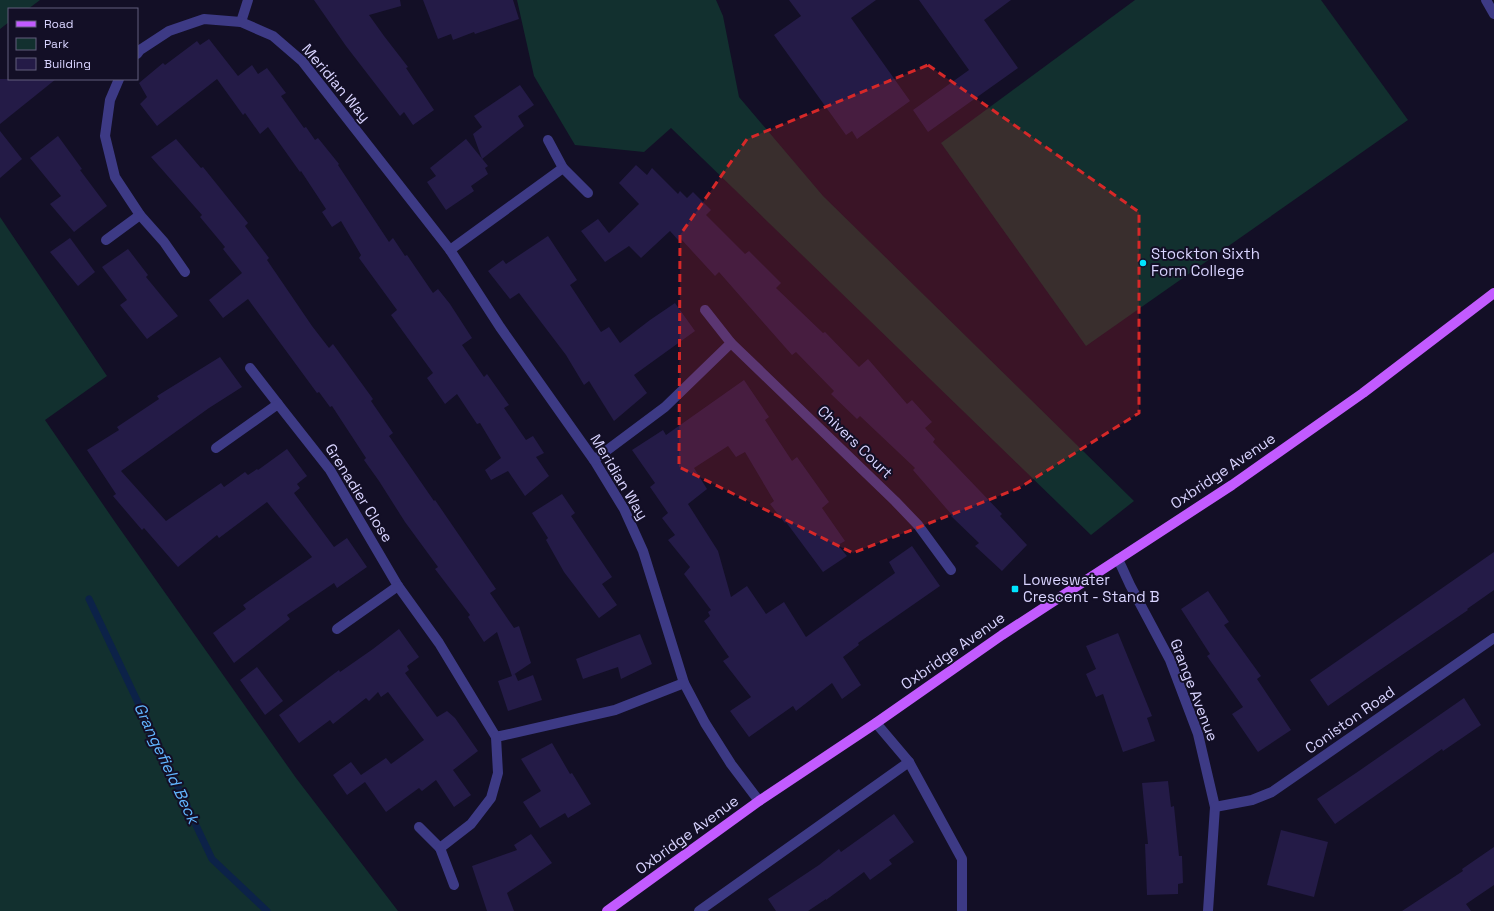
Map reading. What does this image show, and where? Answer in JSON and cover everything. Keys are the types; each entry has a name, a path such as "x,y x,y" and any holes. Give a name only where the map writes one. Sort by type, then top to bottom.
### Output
{"main road":[{"name":"Oxbridge Avenue","path":"607,911 759,801 876,723 1002,635 1232,485 1363,393 1494,293"}],"street":[{"path":"241,22 248,0"},
{"path":"1486,0 1494,14"},
{"name":"Meridian Way","path":"138,53 169,31 204,19 241,22 273,36 302,61 450,250 500,326 594,460 624,509 643,551 684,683 705,723 731,764 759,801"},
{"path":"119,80 110,100 105,136 115,177 140,215 164,242 185,272"},
{"path":"548,140 563,168 588,193"},
{"path":"450,250 563,168"},
{"path":"106,240 140,215"},
{"name":"Chivers Court","path":"705,310 731,343 918,525 951,570"},
{"path":"594,460 665,407 731,343"},
{"name":"Grenadier Close","path":"250,368 330,470 398,586 439,643 496,737 498,773 491,798 471,824 440,848"},
{"path":"216,448 278,404"},
{"name":"Grange Avenue","path":"1118,560 1170,660 1198,734 1215,807 1208,911"},
{"path":"337,629 398,586"},
{"name":"Coniston Road","path":"1215,807 1252,800 1272,792 1494,638"},
{"path":"496,737 615,710 684,683"},
{"path":"876,723 909,762 962,859 962,911"},
{"path":"699,911 909,762"},
{"path":"419,827 440,848 454,885"}],"highlighted area":[{"path":"928,65 1139,212 1139,413 1019,488 853,553 679,467 680,235 747,139"}],"green space":[{"path":"0,0 40,0 29,8 8,8 8,23 0,29"},
{"path":"517,0 716,0 723,16 739,97 823,196 1134,501 1091,535 671,128 644,152 575,145 534,76"},
{"path":"1135,0 1321,0 1408,120 1086,346 941,143"},
{"path":"0,217 107,376 45,420 115,522 296,778 398,911 0,911"}],"building":[{"path":"314,0 400,0 401,6 369,15 408,67 406,68 434,110 413,125 404,112 400,116 346,46"},
{"path":"423,0 513,0 519,19 475,34 474,32 453,40 451,34 438,39"},
{"path":"789,0 876,0 851,18 910,101 857,139 852,131 846,135 774,35 801,16"},
{"path":"919,0 1011,0 984,20 1018,68 928,132 913,110 969,70"},
{"path":"209,39 238,76 252,65 258,74 267,68 286,93 281,96 304,128 306,127 315,140 318,138 339,164 338,165 389,242 393,238 405,256 407,255 433,293 438,289 450,304 472,338 462,345 484,377 487,374 509,405 504,408 526,440 533,436 544,453 536,457 549,476 525,496 508,471 491,480 485,470 501,458 480,423 477,424 457,394 445,404 427,378 433,373 391,315 397,310 359,258 361,255 341,221 332,227 322,212 326,209 301,171 300,172 268,127 260,134 245,113 243,115 217,79 157,126 140,104 147,97 139,83 163,63 165,65 197,41 200,45"},
{"path":"0,79 55,80 0,124"},
{"path":"520,85 534,105 518,116 524,126 482,159 473,134 482,127 474,116"},
{"path":"0,131 22,159 0,178"},
{"path":"58,136 82,169 80,170 107,206 74,232 50,204 61,196 30,158"},
{"path":"176,139 201,168 203,167 248,223 245,226 269,258 267,260 312,326 329,348 333,344 373,399 371,401 393,433 389,436 496,589 490,593 514,628 519,626 531,663 513,675 515,674 518,681 533,675 542,700 508,711 498,681 512,676 497,632 484,642 468,617 470,615 435,569 438,567 405,522 364,460 366,458 332,406 330,407 319,392 317,393 248,299 223,318 209,300 242,273 223,249 225,247 200,217 202,215 151,157"},
{"path":"466,139 488,166 485,168 488,174 471,186 474,191 446,210 427,182 436,176 430,168"},
{"path":"636,165 647,175 652,168 678,194 680,191 687,198 693,192 711,210 706,215 745,254 749,251 781,283 776,288 823,333 825,332 859,367 868,359 907,404 912,400 932,422 925,428 935,439 933,442 1002,514 1000,516 1027,545 1002,571 975,546 979,543 951,516 952,515 913,470 915,468 860,416 857,419 831,394 834,391 796,352 792,355 719,272 715,276 681,239 679,241 670,231 641,258 629,246 605,262 581,231 598,219 609,233 639,204 619,183"},
{"path":"548,236 577,280 570,285 601,332 609,327 620,343 675,303 695,331 634,375 647,393 614,421 589,381 584,385 566,355 519,293 510,299 488,271 503,260 506,264"},
{"path":"70,238 95,272 78,286 50,252"},
{"path":"128,249 148,275 146,277 178,316 147,339 120,305 127,300 102,267"},
{"path":"220,357 242,387 209,408 121,471 166,521 221,483 224,487 245,472 248,475 257,469 258,470 287,449 307,476 297,484 300,488 294,493 334,547 347,538 367,567 337,588 334,583 287,615 290,619 234,663 213,633 246,609 243,605 312,557 267,502 219,538 217,535 178,567 144,528 142,530 113,496 116,494 87,450 119,430 117,427 159,399 157,396"},
{"path":"744,380 769,417 765,420 792,461 797,457 829,502 822,508 845,541 838,545 847,556 823,572 786,522 785,523 770,504 774,501 745,452 736,457 728,446 694,468 707,489 688,504 718,551 731,597 747,586 766,614 784,602 806,637 895,573 889,562 912,546 940,586 858,643 859,645 843,657 861,685 842,699 832,683 796,711 793,706 749,737 730,711 751,697 723,661 729,657 704,621 710,616 708,612 711,610 684,574 690,567 668,540 675,535 662,518 668,513 650,487 655,483 632,450 663,430 666,435"},
{"path":"562,494 575,513 571,516 612,577 602,584 617,605 599,618 564,572 546,540 548,538 532,513"},
{"path":"1494,552 1494,590 1467,609 1468,610 1328,706 1310,680"},
{"path":"1208,591 1229,622 1224,625 1261,676 1257,679 1291,730 1258,752 1232,714 1243,707 1207,656 1210,654 1181,609"},
{"path":"399,629 419,657 407,666 409,670 405,673 437,717 447,711 455,718 478,751 453,770 471,795 454,807 436,780 422,791 419,788 386,812 365,782 347,795 333,775 351,762 361,775 386,758 391,764 424,740 388,692 381,697 378,692 369,701 366,698 333,724 330,720 299,743 279,715 339,670 340,672"},
{"path":"1118,633 1152,716 1147,718 1155,741 1123,752 1103,694 1096,697 1086,674 1096,669 1086,646"},
{"path":"640,634 652,664 621,679 618,667 583,679 576,659"},
{"path":"257,667 283,701 265,715 240,680"},
{"path":"1464,698 1481,725 1443,751 1442,749 1335,824 1317,799"},
{"path":"552,743 570,774 572,773 591,804 568,818 565,813 540,828 523,802 541,791 521,759"},
{"path":"1168,781 1171,807 1174,806 1179,856 1182,856 1183,883 1178,884 1178,894 1147,895 1145,844 1148,844 1142,783"},
{"path":"894,814 914,842 889,860 892,864 870,880 864,872 826,900 808,911 776,911 768,899 819,865 839,849 841,852"},
{"path":"1281,830 1328,842 1314,897 1267,885"},
{"path":"531,834 552,863 507,893 514,911 487,911 472,866 517,850 514,845"},
{"path":"1494,847 1494,885 1466,904 1471,911 1402,911 1463,871 1462,869"}],"waterway":[{"name":"Grangefield Beck","path":"89,599 212,859 267,911"}],"place":[{"name":"Stockton Sixth Form College","path":"1143,263"},
{"name":"Loweswater Crescent - Stand B","path":"1015,589"}]}
